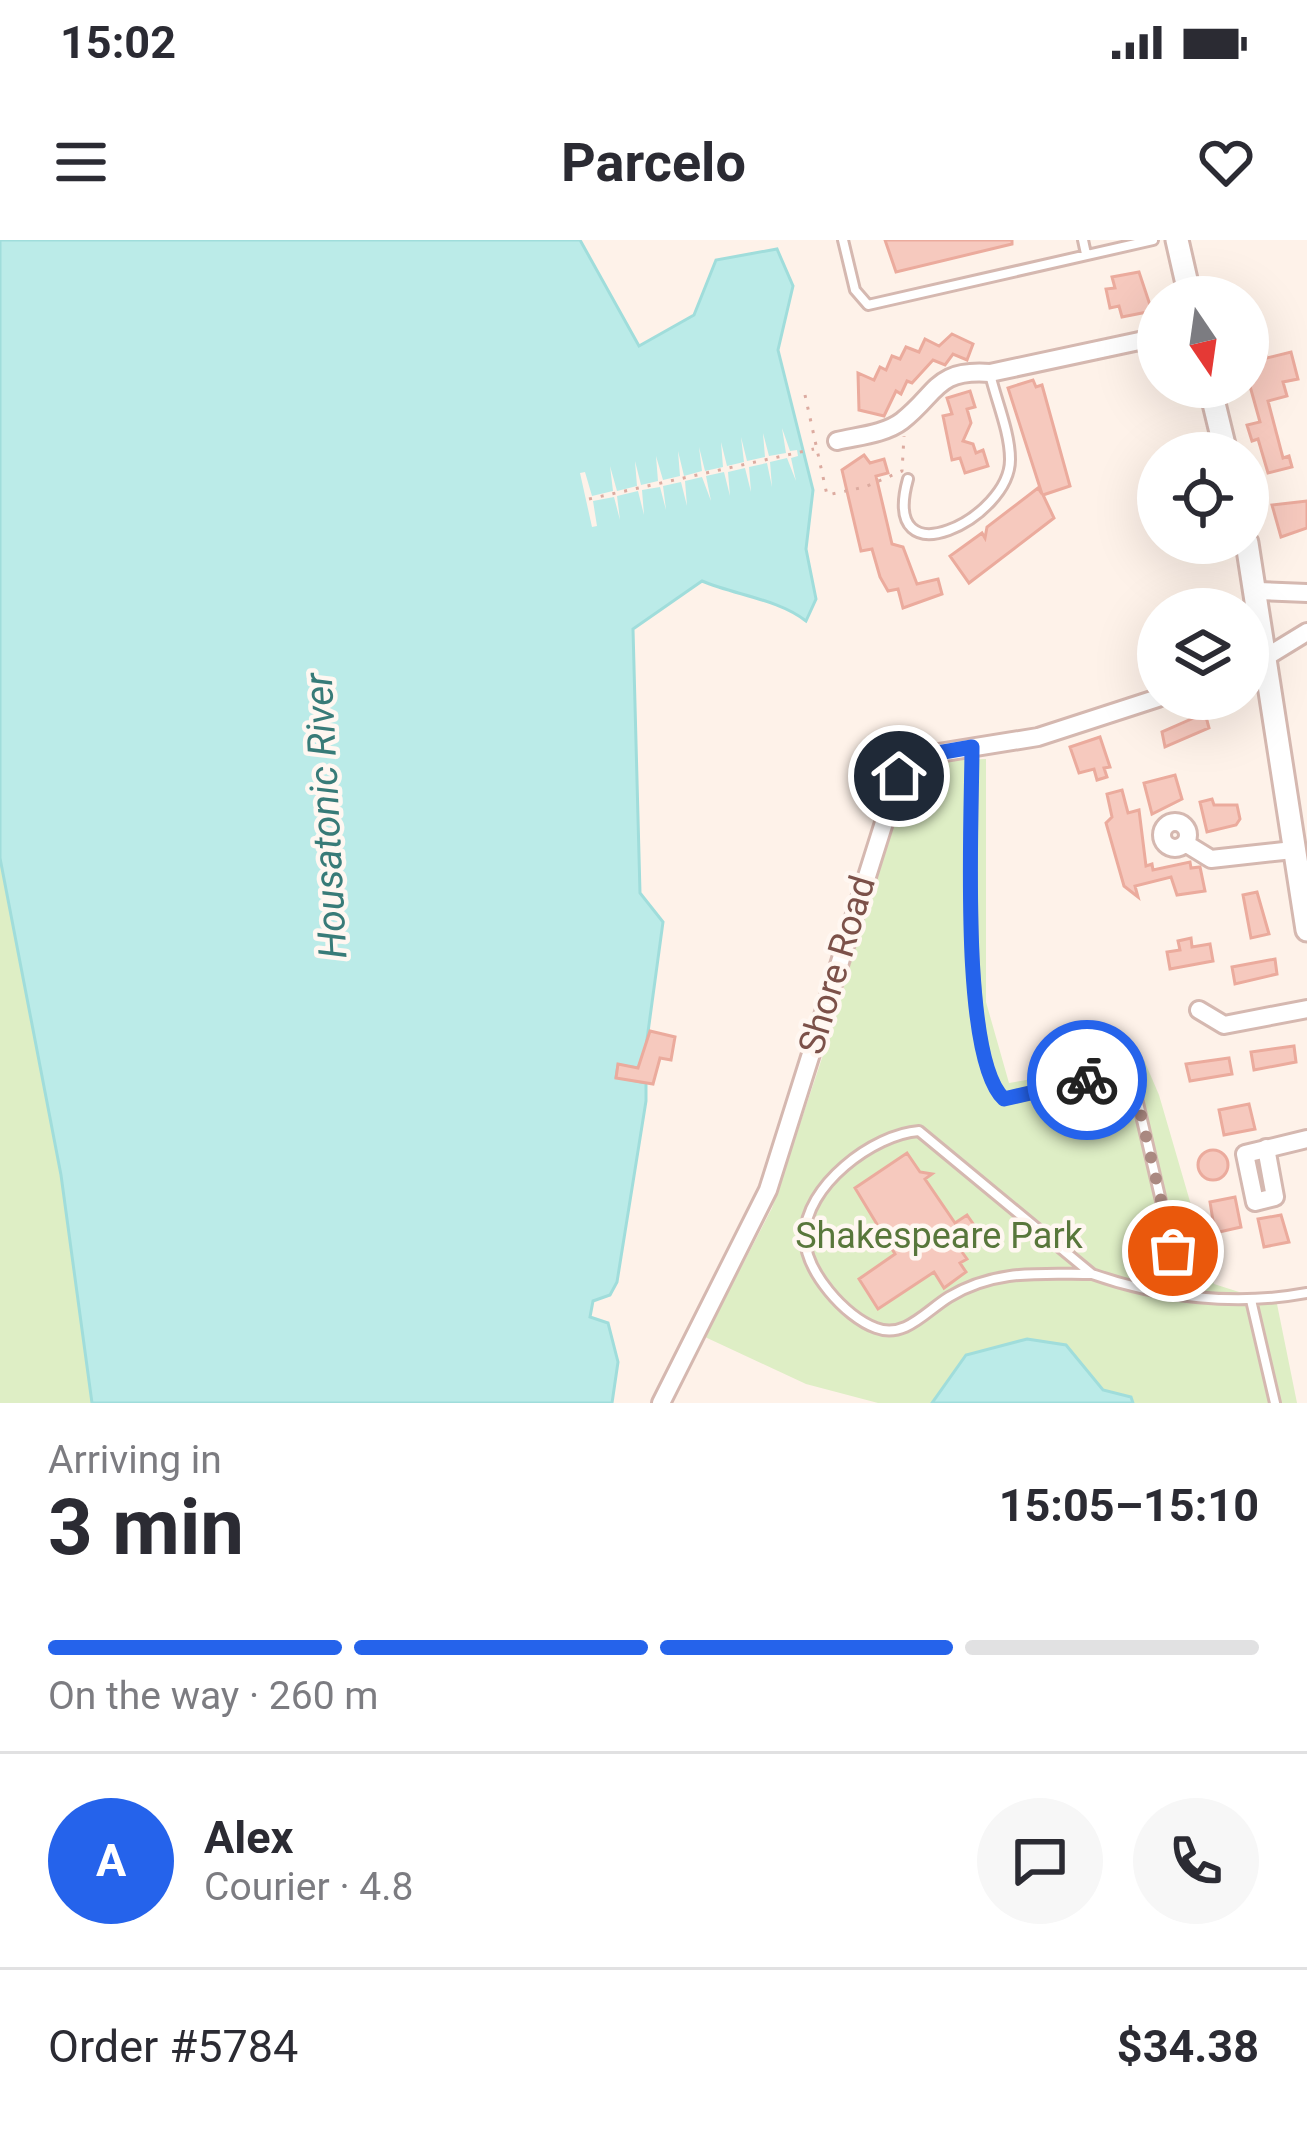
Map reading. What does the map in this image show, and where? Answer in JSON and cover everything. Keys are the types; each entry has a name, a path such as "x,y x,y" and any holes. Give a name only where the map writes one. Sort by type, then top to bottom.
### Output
{"street":[{"path":"1178,240 1186,276"},
{"path":"837,441 902,421 942,379 966,371 990,373 1137,342"},
{"path":"1269,592 1307,593"},
{"path":"1269,654 1307,632"},
{"name":"Shore Road","path":"661,1403 768,1190 899,776 926,755 1038,737 1137,705"},
{"path":"1269,720 1307,930"},
{"path":"1185,843 1211,859 1293,850"},
{"path":"1199,1010 1224,1025 1307,1009"},
{"path":"1266,1148 1307,1138"}],"lane":[{"path":"843,240 855,290 868,305 1153,240"},
{"path":"1083,240 1086,254"},
{"path":"908,479 902,502 914,530 923,536 938,536 960,526 1004,485 1010,459 990,373"},
{"path":"972,747 973,996 992,1087 1004,1099 1120,1072 1132,1077 1183,1295"},
{"path":"1092,1274 919,1131 903,1132 828,1180 805,1236 831,1292 855,1318 880,1330 899,1330 989,1278 1019,1272 1092,1274 1183,1295 1251,1300 1307,1293"},
{"path":"1251,1300 1275,1403"}],"path":[{"path":"806,394 827,495 865,487 906,466 902,421"},
{"path":"589,500 816,449"}],"green space":[{"name":"Shakespeare Park","path":"986,759 986,1002 1009,1083 1144,1060 1159,1095 1214,1284 1277,1304 1297,1403 878,1403 806,1384 705,1337 772,1208 833,1025 900,789 933,761"},
{"path":"0,858 61,1175 92,1403 0,1403"}],"water":[{"name":"Housatonic River","path":"0,240 580,240 639,346 694,315 716,260 777,249 793,286 778,350 813,490 806,549 816,599 806,621 769,602 702,581 633,629 640,893 663,922 645,1054 638,1068 618,1065 616,1077 646,1083 617,1282 610,1295 593,1301 590,1317 608,1323 618,1362 612,1403 92,1403 61,1175 0,858"},
{"path":"1027,1339 1066,1345 1103,1390 1131,1397 1133,1403 932,1403 966,1355"}],"pier":[{"path":"782,428 790,451 797,450 798,456 791,458 796,481 787,458 770,462 772,487 767,463 749,467 751,492 745,468 728,472 730,496 724,472 706,476 711,501 702,477 685,481 687,506 681,482 663,486 666,510 660,487 642,490 644,515 638,491 617,496 620,520 614,497 593,501 597,526 592,527 580,473 585,472 592,496 613,491 610,466 617,491 637,486 635,461 641,485 658,481 656,456 663,480 680,476 678,451 684,476 702,471 699,447 705,471 723,467 721,442 727,466 744,462 741,437 747,461 765,457 763,433 769,456 786,453"}],"building":[{"path":"885,240 1012,240 1012,244 896,272"},
{"path":"1139,272 1137,314 1122,317 1119,306 1110,308 1106,289 1115,288 1112,277"},
{"path":"952,334 973,344 967,360 953,354 945,365 933,360 912,383 907,381 901,394 896,391 884,416 859,410 858,373 874,380 880,367 886,370 892,356 900,359 906,347 919,352 925,339 939,346"},
{"path":"1291,352 1298,379 1283,382 1287,396 1269,401 1269,358"},
{"path":"1033,380 1036,387 1042,385 1070,486 1043,495 1054,518 969,583 950,556 982,533 985,538 987,527 1038,488 1042,494 1008,388"},
{"path":"970,391 975,407 967,409 971,423 963,441 973,444 976,453 983,450 988,466 965,473 960,458 952,460 943,416 952,414 947,398"},
{"path":"1269,405 1283,458 1289,456 1292,467 1269,473 1269,432 1249,432 1247,425 1260,422 1256,408"},
{"path":"864,455 870,463 884,459 888,473 876,476 892,544 903,547 917,584 938,579 942,594 903,608 898,589 888,591 880,577 872,549 861,551 842,470"},
{"path":"1307,501 1307,528 1281,537 1272,505"},
{"path":"1189,720 1207,720 1209,728 1165,747 1162,732"},
{"path":"1100,737 1110,767 1104,768 1107,777 1097,780 1094,769 1079,773 1070,747"},
{"path":"1175,775 1182,799 1152,814 1144,783"},
{"path":"1122,790 1128,813 1139,810 1146,866 1152,864 1153,870 1190,862 1191,868 1200,867 1205,891 1177,895 1171,877 1135,886 1138,897 1124,886 1106,823 1112,817 1107,794"},
{"path":"1212,799 1214,805 1237,805 1240,819 1236,825 1207,832 1200,802"},
{"path":"1257,892 1269,934 1251,938 1243,895"},
{"path":"1191,938 1192,947 1210,944 1213,961 1170,969 1167,952 1180,950 1178,941"},
{"path":"1275,959 1277,974 1235,984 1232,967"},
{"path":"650,1031 675,1037 671,1060 660,1058 653,1084 616,1078 618,1064 638,1068"},
{"path":"1294,1046 1296,1062 1254,1070 1251,1052"},
{"path":"1229,1058 1232,1074 1190,1081 1186,1064"},
{"path":"1249,1104 1255,1129 1224,1135 1219,1110"},
{"path":"1213,1150 1224,1154 1228,1165 1224,1176 1213,1180 1202,1176 1198,1165 1202,1154"},
{"path":"907,1153 920,1172 932,1174 925,1179 955,1223 967,1215 983,1238 962,1252 967,1259 960,1263 966,1272 944,1288 934,1272 878,1309 859,1279 895,1254 855,1188"},
{"path":"1235,1197 1241,1227 1215,1233 1210,1202"},
{"path":"1281,1215 1289,1242 1264,1247 1258,1219"}],"way so far":[{"path":"1087,1080 1120,1072 1132,1077 1173,1251"}],"route":[{"path":"899,776 926,755 972,747 973,996 992,1087 1004,1099 1087,1080"}]}
